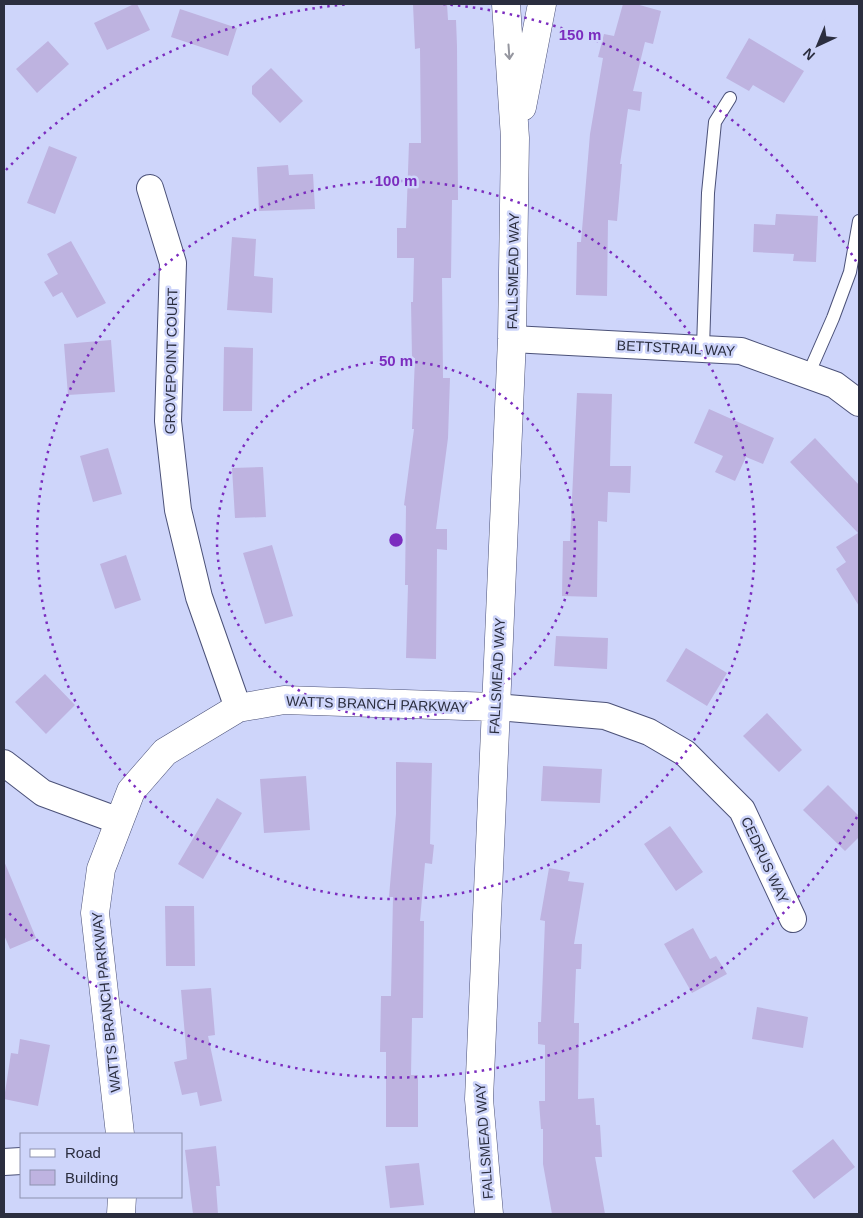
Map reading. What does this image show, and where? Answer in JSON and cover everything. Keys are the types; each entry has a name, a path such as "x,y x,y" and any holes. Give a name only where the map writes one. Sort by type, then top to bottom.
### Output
{"street":[{"name":"FALLSMEAD WAY","path":"489,1214 479,1099 512,339 516,138 506,4"},
{"name":"FALLSMEAD WAY","path":"516,138 542,4"},
{"name":"GROVEPOINT COURT","path":"150,188 173,263 168,421 178,510 199,597 238,708"},
{"name":"BETTSTRAIL WAY","path":"512,339 741,351 836,385 859,403"},
{"name":"WATTS BRANCH PARKWAY","path":"120,1133 96,913 101,869 131,791 165,752 238,708 284,700 495,707"},
{"name":"CEDRUS WAY","path":"495,707 605,716 649,732 685,753 742,810 793,919"},
{"path":"4,763 44,793 118,821"},
{"path":"4,1162 20,1161"},
{"path":"122,1198 122,1214"}],"lane":[{"path":"703,348 708,193 715,122 730,98"},
{"path":"808,375 834,318 850,272 859,221"}],"building":[{"path":"137,4 150,30 107,50 94,23"},
{"path":"413,4 447,4 448,20 456,20 457,46 458,200 452,200 451,278 442,278 443,378 450,378 448,438 436,529 447,529 447,550 437,549 436,659 406,658 408,585 405,585 406,506 404,505 414,429 412,429 415,358 412,358 411,302 413,302 414,258 397,258 397,228 406,228 409,143 421,143 420,48 415,49"},
{"path":"623,4 636,4 661,11 653,44 645,42 633,91 642,92 640,111 628,109 620,164 622,164 617,221 608,220 607,296 576,295 577,242 581,242 590,134 603,58 598,57 604,34 614,36"},
{"path":"180,9 237,28 228,56 171,37"},
{"path":"749,38 804,71 784,103 753,85 749,91 726,78"},
{"path":"48,41 69,64 37,93 16,69"},
{"path":"271,68 303,101 280,123 252,94 252,86"},
{"path":"49,146 77,157 55,214 27,203"},
{"path":"288,165 289,175 313,174 315,209 259,211 257,167"},
{"path":"776,214 818,216 816,262 793,261 794,254 753,252 754,224 775,225"},
{"path":"232,237 256,239 254,276 273,278 272,313 227,310"},
{"path":"71,241 106,303 77,318 62,292 53,297 44,282 58,274 47,254"},
{"path":"111,340 115,392 68,395 64,344"},
{"path":"224,347 253,348 252,411 223,411"},
{"path":"577,393 612,394 610,466 631,466 630,493 608,492 607,522 598,521 597,597 562,596 563,541 570,541"},
{"path":"709,409 774,438 763,464 746,457 735,481 715,472 723,456 694,443"},
{"path":"815,438 859,485 859,606 836,569 846,562 836,547 858,533 790,462"},
{"path":"108,448 122,494 93,502 80,456"},
{"path":"263,467 266,517 235,518 232,468"},
{"path":"272,545 293,616 265,624 243,553"},
{"path":"126,555 141,600 115,609 100,564"},
{"path":"556,636 608,638 607,669 554,666"},
{"path":"686,648 727,673 707,706 666,681"},
{"path":"45,674 75,705 46,734 15,702"},
{"path":"767,713 802,750 779,772 743,736"},
{"path":"396,762 432,763 430,844 434,845 432,864 425,863 420,921 424,921 423,1018 412,1018 411,1075 418,1075 418,1127 386,1127 386,1052 380,1052 381,996 391,996 393,897 389,897 396,814"},
{"path":"543,766 602,769 600,803 541,801"},
{"path":"306,776 310,830 264,833 260,779"},
{"path":"828,785 859,816 859,837 845,851 803,810"},
{"path":"217,798 242,813 203,879 178,864"},
{"path":"670,826 703,872 676,891 644,844"},
{"path":"4,861 36,938 10,949 4,935"},
{"path":"549,868 570,872 568,881 584,883 574,944 582,944 581,969 576,969 574,1023 579,1023 578,1099 594,1098 596,1125 600,1125 602,1157 595,1157 605,1214 552,1214 543,1164 543,1129 541,1129 539,1101 545,1101 545,1045 538,1044 538,1022 541,1022 545,921 540,920"},
{"path":"165,906 194,906 195,966 166,966"},
{"path":"693,928 710,959 716,956 727,974 692,993 664,944"},
{"path":"211,988 215,1035 208,1036 222,1101 200,1106 197,1092 182,1095 174,1062 187,1059 181,990"},
{"path":"757,1007 808,1017 803,1048 752,1039"},
{"path":"20,1039 50,1045 38,1106 4,1099 11,1053 18,1054"},
{"path":"833,1139 855,1167 814,1199 792,1171"},
{"path":"216,1146 220,1186 216,1186 218,1214 193,1214 185,1150"},
{"path":"419,1163 424,1205 390,1208 385,1166"}]}
